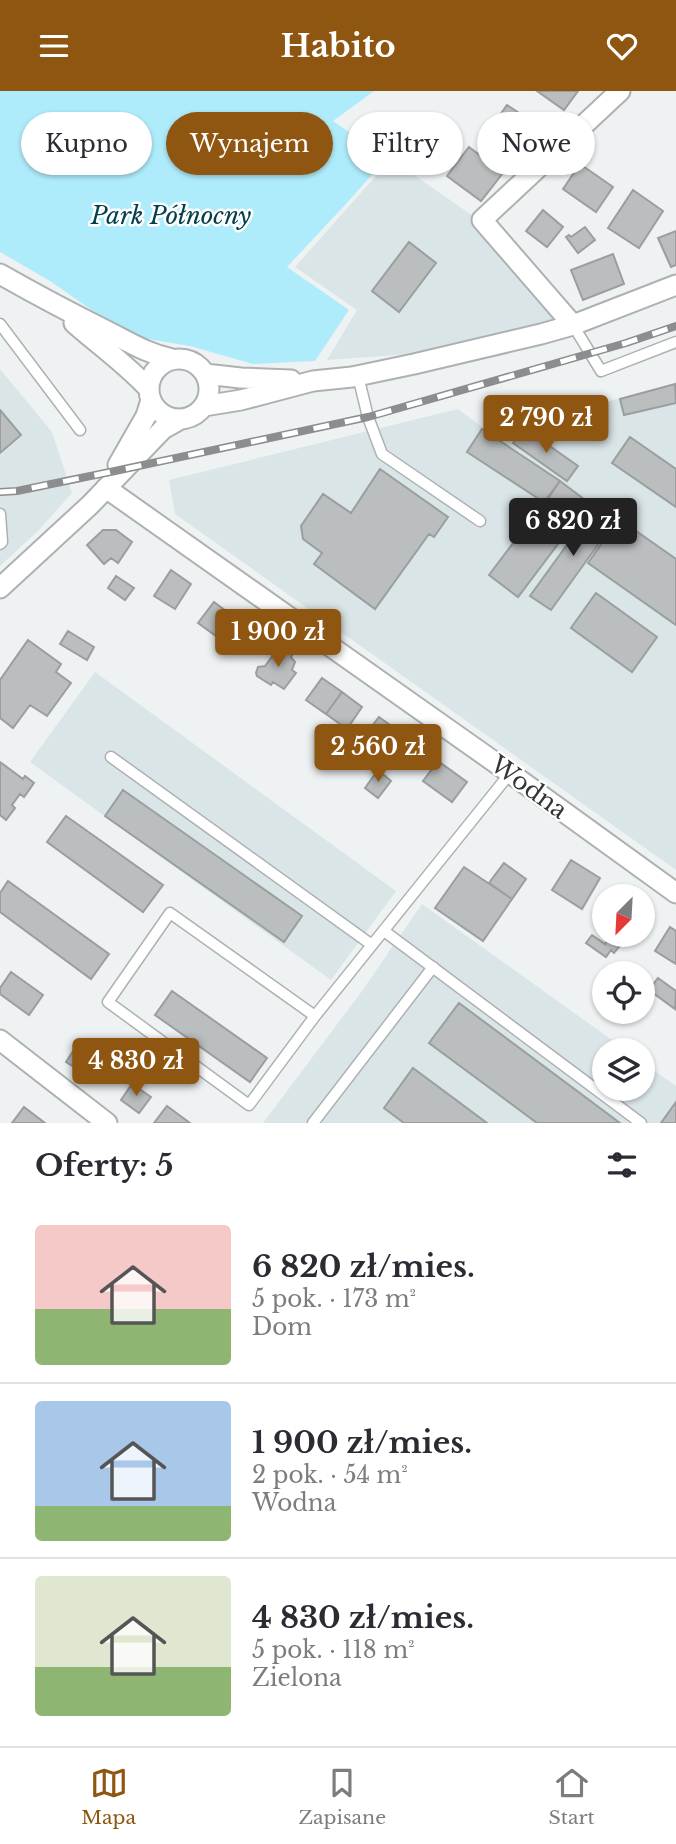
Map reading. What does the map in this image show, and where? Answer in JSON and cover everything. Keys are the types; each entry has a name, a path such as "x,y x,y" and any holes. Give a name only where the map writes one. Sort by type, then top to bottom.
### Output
{"street":[{"path":"573,325 482,220 620,91"},
{"path":"0,588 106,488 163,429 198,413 208,400 210,387 205,374 191,361 153,355 1,276"},
{"path":"204,406 241,400 313,381 358,376 515,341 573,325 676,285"},
{"path":"53,305 124,363 150,394 155,408 171,418 181,419"},
{"path":"106,488 146,416 150,379 155,370 172,359"},
{"path":"205,374 313,381"},
{"name":"Wodna","path":"106,488 513,769 676,893"},
{"path":"0,1040 107,1123"}],"lane":[{"path":"0,324 80,430"},
{"path":"573,325 601,372 676,342"},
{"path":"358,376 368,417 382,454 480,521"},
{"path":"0,514 0,544"},
{"path":"111,757 372,945"},
{"path":"315,1016 170,913 108,1002 249,1105 315,1016 513,769"},
{"path":"384,931 641,1123"},
{"path":"313,1123 433,967"}],"shaded area":[{"path":"377,175 414,175 473,216 476,229 554,319 412,354 327,360 357,310 295,267"},
{"path":"0,369 52,432 72,493 38,531 0,566"},
{"path":"676,383 676,870 175,514 169,480 458,409 490,433"},
{"path":"95,672 396,891 331,980 30,762"},
{"path":"422,904 609,1038 592,1038 592,1101 655,1101 655,1071 676,1086 676,1123 263,1123 362,991"}],"green space":[{"name":"Park Północny","path":"0,91 374,91 333,121 347,131 347,175 372,175 287,267 349,310 315,361 253,364 190,346 129,336 50,281 0,252"}],"building":[{"path":"537,91 578,91 564,110"},
{"path":"507,105 518,112 502,112"},
{"path":"469,147 477,153 477,175 501,175 481,201 447,176 463,175 463,155"},
{"path":"595,174 613,187 596,212 563,189 573,175"},
{"path":"633,190 663,211 639,248 608,228"},
{"path":"543,210 563,227 547,247 526,231"},
{"path":"585,227 595,240 578,253 566,237 571,237"},
{"path":"676,231 676,265 671,267 658,238"},
{"path":"409,242 436,263 399,312 372,291"},
{"path":"613,254 624,284 583,300 571,270"},
{"path":"675,384 676,403 624,415 620,399"},
{"path":"0,410 21,435 0,453"},
{"path":"524,428 578,466 567,481 513,443"},
{"path":"482,429 560,481 545,503 467,452"},
{"path":"630,437 676,469 676,507 612,463"},
{"path":"380,469 448,517 434,537 429,534 375,609 314,564 322,553 303,539 301,526 323,494 351,513"},
{"path":"560,481 589,503 518,597 489,575"},
{"path":"595,506 615,521 551,610 530,596"},
{"path":"619,519 676,559 676,625 588,563"},
{"path":"103,530 116,530 132,542 118,563 111,558 104,564 87,545"},
{"path":"171,570 191,584 175,609 154,596"},
{"path":"116,576 134,588 125,600 108,588"},
{"path":"596,593 657,637 632,672 571,628"},
{"path":"214,602 238,620 223,641 198,623"},
{"path":"68,631 94,647 87,660 60,644"},
{"path":"28,640 61,664 56,672 71,683 47,716 30,705 13,728 0,718 0,680"},
{"path":"280,646 292,655 295,662 292,670 296,673 284,689 273,682 271,685 256,673 258,667 265,666"},
{"path":"322,678 342,692 326,714 306,700"},
{"path":"342,692 362,707 347,729 326,714"},
{"path":"379,717 408,738 394,757 365,735"},
{"path":"438,761 467,782 452,802 423,781"},
{"path":"0,762 23,779 25,776 34,783 24,797 20,794 12,805 15,808 6,820 0,815"},
{"path":"378,770 391,781 378,798 365,788"},
{"path":"123,790 302,916 284,942 105,816"},
{"path":"66,816 163,885 143,912 47,842"},
{"path":"571,860 600,878 597,884 592,884 592,892 582,909 552,890"},
{"path":"504,863 526,879 512,899 489,883"},
{"path":"464,867 512,899 483,941 435,908"},
{"path":"8,881 109,954 91,979 0,912 0,893"},
{"path":"670,927 676,931 676,964 655,951"},
{"path":"592,935 592,947 619,947 614,953 611,950 606,957 586,943"},
{"path":"11,972 43,995 29,1015 0,994 0,988"},
{"path":"658,978 676,991 675,1009 655,994 655,982"},
{"path":"172,991 267,1058 250,1082 155,1015"},
{"path":"459,1003 620,1123 537,1123 429,1043"},
{"path":"78,1044 100,1059 88,1076 66,1062"},
{"path":"413,1068 487,1123 404,1123 384,1108"},
{"path":"132,1084 151,1097 139,1113 121,1100"},
{"path":"676,1102 676,1123 661,1123"},
{"path":"167,1106 190,1123 154,1123"},
{"path":"24,1107 45,1123 12,1123"}],"railway":[{"path":"0,492 17,491 368,417 626,343 676,326"}]}
